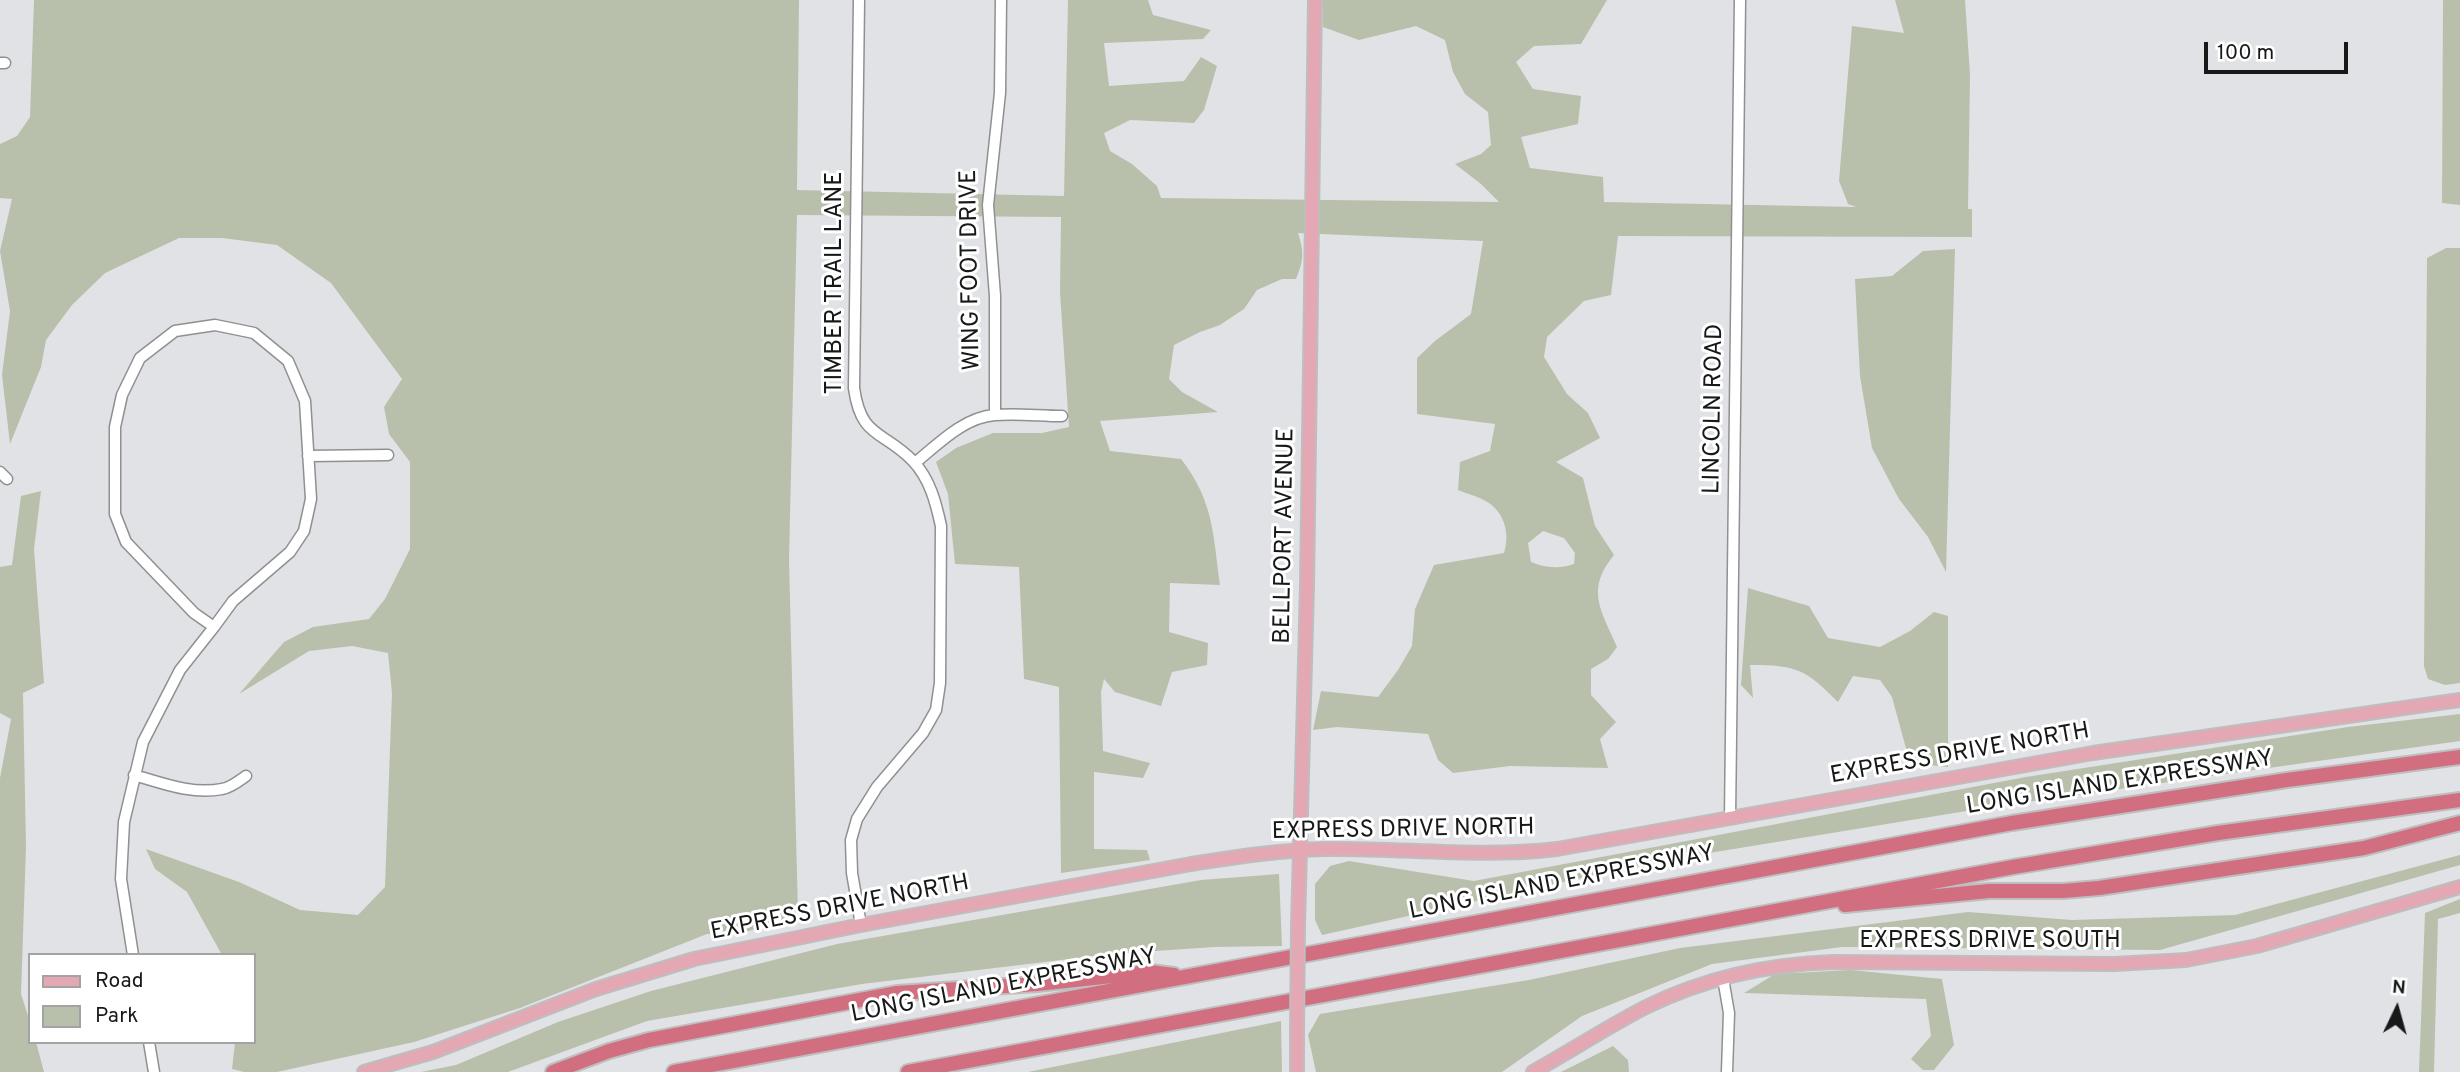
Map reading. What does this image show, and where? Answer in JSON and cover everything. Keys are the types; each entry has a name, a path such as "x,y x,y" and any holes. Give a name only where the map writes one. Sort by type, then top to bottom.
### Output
{"highway":[{"name":"LONG ISLAND EXPRESSWAY","path":"674,1072 2012,823 2287,780 2460,757"},
{"path":"908,1072 1791,907 2149,844 2460,800"},
{"path":"1791,907 1866,904 1999,890 2063,891 2099,888 2364,848 2460,823"},
{"path":"553,1072 626,1045 897,993 1037,984 1150,972 1191,976"}],"main road":[{"name":"BELLPORT AVENUE","path":"1297,1072 1315,0"},
{"name":"EXPRESS DRIVE NORTH","path":"364,1072 433,1052 545,1007 645,973 744,948 1191,864 1299,851 1368,849 1533,852 1591,844 2081,755 2460,700"},
{"name":"EXPRESS DRIVE SOUTH","path":"1533,1072 1647,1007 1683,991 1723,978 1778,966 1824,962 2124,964 2186,960 2249,948 2460,887"}],"street":[{"name":"TIMBER TRAIL LANE","path":"859,0 854,387 857,408 864,423 915,463 936,501 941,526 940,683 936,710 923,733 877,787 857,819 851,840 852,873 861,925"},
{"name":"WING FOOT DRIVE","path":"995,415 995,296 988,205 1000,93 1001,0"},
{"name":"LINCOLN ROAD","path":"1730,818 1740,0"},
{"path":"133,953 121,879 124,822 143,742 180,670 214,627 233,601 290,552 304,531 311,499 305,401 288,361 254,332 215,325 175,331 140,358 122,394 115,427 115,514 126,542 194,613 214,627"},
{"path":"915,463 954,432 982,418 995,415 1062,416"},
{"path":"308,456 388,455"},
{"path":"134,775 197,790 224,789 246,776"},
{"path":"1723,978 1728,1004 1727,1072"},
{"path":"149,1044 154,1072"}],"green space":[{"path":"34,0 799,0 797,190 1064,196 1068,0 1148,0 1153,15 1211,30 1203,39 1104,43 1109,86 1184,81 1201,57 1217,66 1204,110 1194,123 1130,120 1104,133 1110,151 1132,164 1157,186 1161,198 1499,202 1455,164 1481,154 1491,145 1488,112 1465,94 1453,72 1445,40 1416,26 1359,40 1323,27 1323,0 1607,0 1581,44 1534,46 1516,62 1533,89 1581,96 1578,124 1521,137 1530,168 1603,177 1604,202 1856,207 1848,204 1839,181 1852,26 1904,33 1895,0 1965,0 1970,75 1968,209 1972,209 1972,237 1618,236 1611,295 1584,301 1547,337 1544,357 1567,394 1588,413 1600,438 1556,462 1583,478 1595,526 1614,555 1605,567 1598,590 1601,611 1617,647 1608,659 1591,669 1591,695 1616,722 1600,739 1608,768 1510,766 1453,773 1438,760 1428,734 1337,727 1313,730 1321,691 1378,697 1398,670 1412,646 1415,609 1434,565 1504,553 1506,532 1499,513 1485,501 1458,490 1460,462 1490,451 1495,424 1417,414 1417,358 1471,314 1483,241 1298,233 1302,256 1296,279 1282,279 1257,290 1244,309 1220,325 1174,345 1169,379 1182,392 1218,412 1100,421 1110,451 1181,459 1192,474 1210,519 1220,585 1170,583 1169,632 1208,643 1207,665 1172,672 1161,706 1115,692 1104,679 1101,692 1103,751 1150,763 1143,778 1094,772 1094,849 1147,850 1150,860 1061,873 1059,687 1024,679 1019,567 955,564 948,494 936,462 956,448 993,433 1042,433 1069,427 1060,292 1061,217 797,215 789,560 798,914 749,931 707,934 520,1008 414,1042 277,1072 244,1072 232,1069 235,1044 256,1044 256,953 221,953 187,892 155,869 146,849 239,882 300,910 358,915 385,887 392,693 388,653 352,646 309,651 239,694 284,642 313,627 369,619 385,599 410,549 410,462 389,434 384,407 402,379 331,283 277,245 222,238 179,238 105,273 72,305 46,340 41,367 10,444 2,375 10,311 0,251 12,199 0,198 0,144 17,136 30,117","holes":["1543,531 1564,538 1575,553 1574,564 1563,567 1542,566 1531,562 1528,543"]},
{"path":"2443,0 2460,0 2460,205 2442,203"},
{"path":"2446,248 2460,248 2460,683 2445,685 2428,679 2424,666 2427,258"},
{"path":"1955,249 1946,572 1928,537 1899,499 1872,448 1860,376 1855,279 1892,276 1923,251"},
{"path":"41,491 34,549 44,683 23,693 26,847 21,994 28,1016 28,1044 37,1044 44,1072 0,1072 0,778 11,719 0,713 0,567 12,565 21,496"},
{"path":"1748,588 1809,606 1828,638 1880,647 1910,631 1934,612 1948,616 1948,767 1910,763 1892,697 1880,680 1853,676 1838,702 1817,682 1799,671 1779,666 1750,665 1753,698 1741,685"},
{"path":"2460,714 2460,741 1985,808 1654,862 1322,935 1315,920 1315,884 1330,866 1349,861 1474,881 2026,777 2348,727"},
{"path":"2460,855 2460,865 2160,950 1842,947 1712,964 1582,1016 1502,1072 1316,1072 1308,1035 1320,1014 1529,980 1680,948 1968,912 2072,920 2235,915"},
{"path":"1279,874 1282,946 1214,947 1111,954 862,984 647,1021 508,1072 421,1072 456,1065 558,1022 651,991 837,944 1201,880"},
{"path":"2460,899 2460,913 2438,919 2434,1072 2419,1072 2425,913"},
{"path":"1851,970 1942,979 1954,1045 1934,1070 1923,1070 1911,1059 1931,1036 1926,999 1744,993 1775,974"},
{"path":"1281,1021 1282,1072 1028,1072"},
{"path":"1613,1046 1628,1060 1629,1072 1561,1072"}]}
